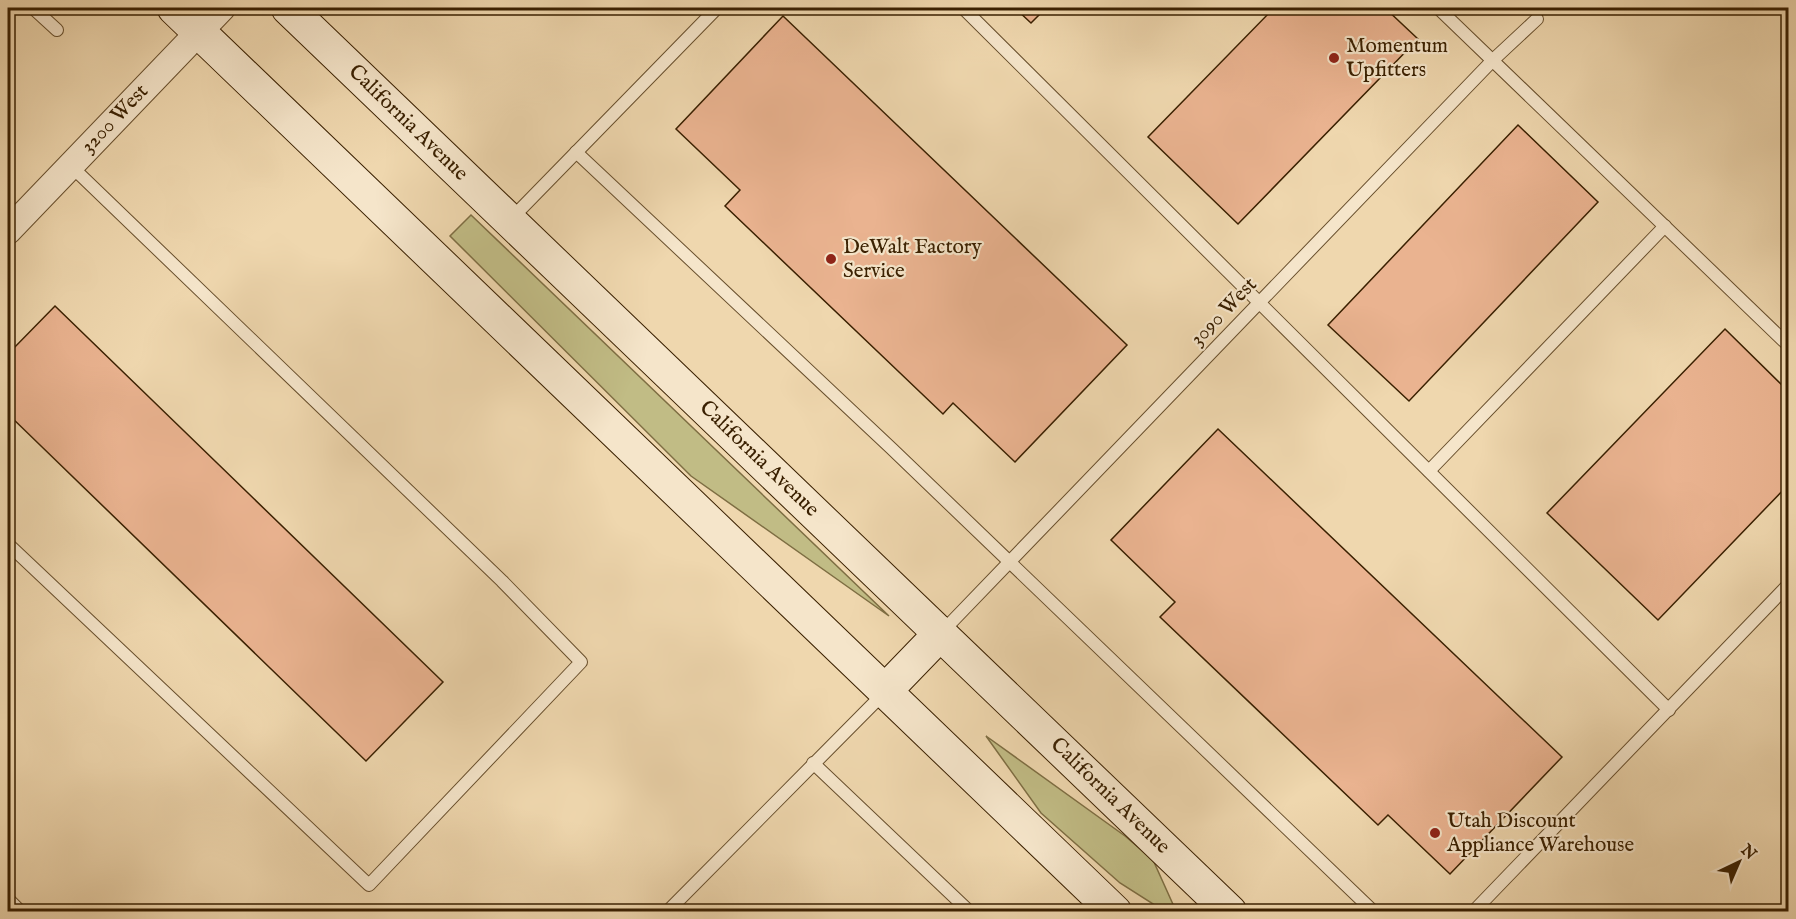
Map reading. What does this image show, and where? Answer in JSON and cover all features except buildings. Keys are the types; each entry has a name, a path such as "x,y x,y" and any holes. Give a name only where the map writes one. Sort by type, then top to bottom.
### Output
{"main road":[{"path":"174,8 1115,912"},
{"name":"California Avenue","path":"288,8 1230,912"},
{"path":"885,691 941,633"}],"street":[{"name":"3200 West","path":"8,231 222,8"}],"lane":[{"path":"33,8 57,30"},
{"path":"509,221 717,8"},
{"path":"963,8 1669,710"},
{"path":"1438,8 1788,345"},
{"name":"3090 West","path":"941,633 1493,60 1537,19"},
{"path":"576,152 1010,562 1374,912"},
{"path":"8,544 369,885 581,662 502,581 70,165"},
{"path":"1429,471 1665,226"},
{"path":"1473,912 1788,585"},
{"path":"667,912 885,691"},
{"path":"813,763 970,912"},
{"path":"8,898 21,912"}],"shaded area":[{"path":"471,215 889,616 691,476 450,236"},
{"path":"986,736 1125,836 1153,860 1176,911 1164,911 1120,883 1041,813"}],"place":[{"name":"Momentum Upfitters","path":"1334,58"},
{"name":"DeWalt Factory Service","path":"831,259"},
{"name":"Utah Discount Appliance Warehouse","path":"1435,833"}]}
